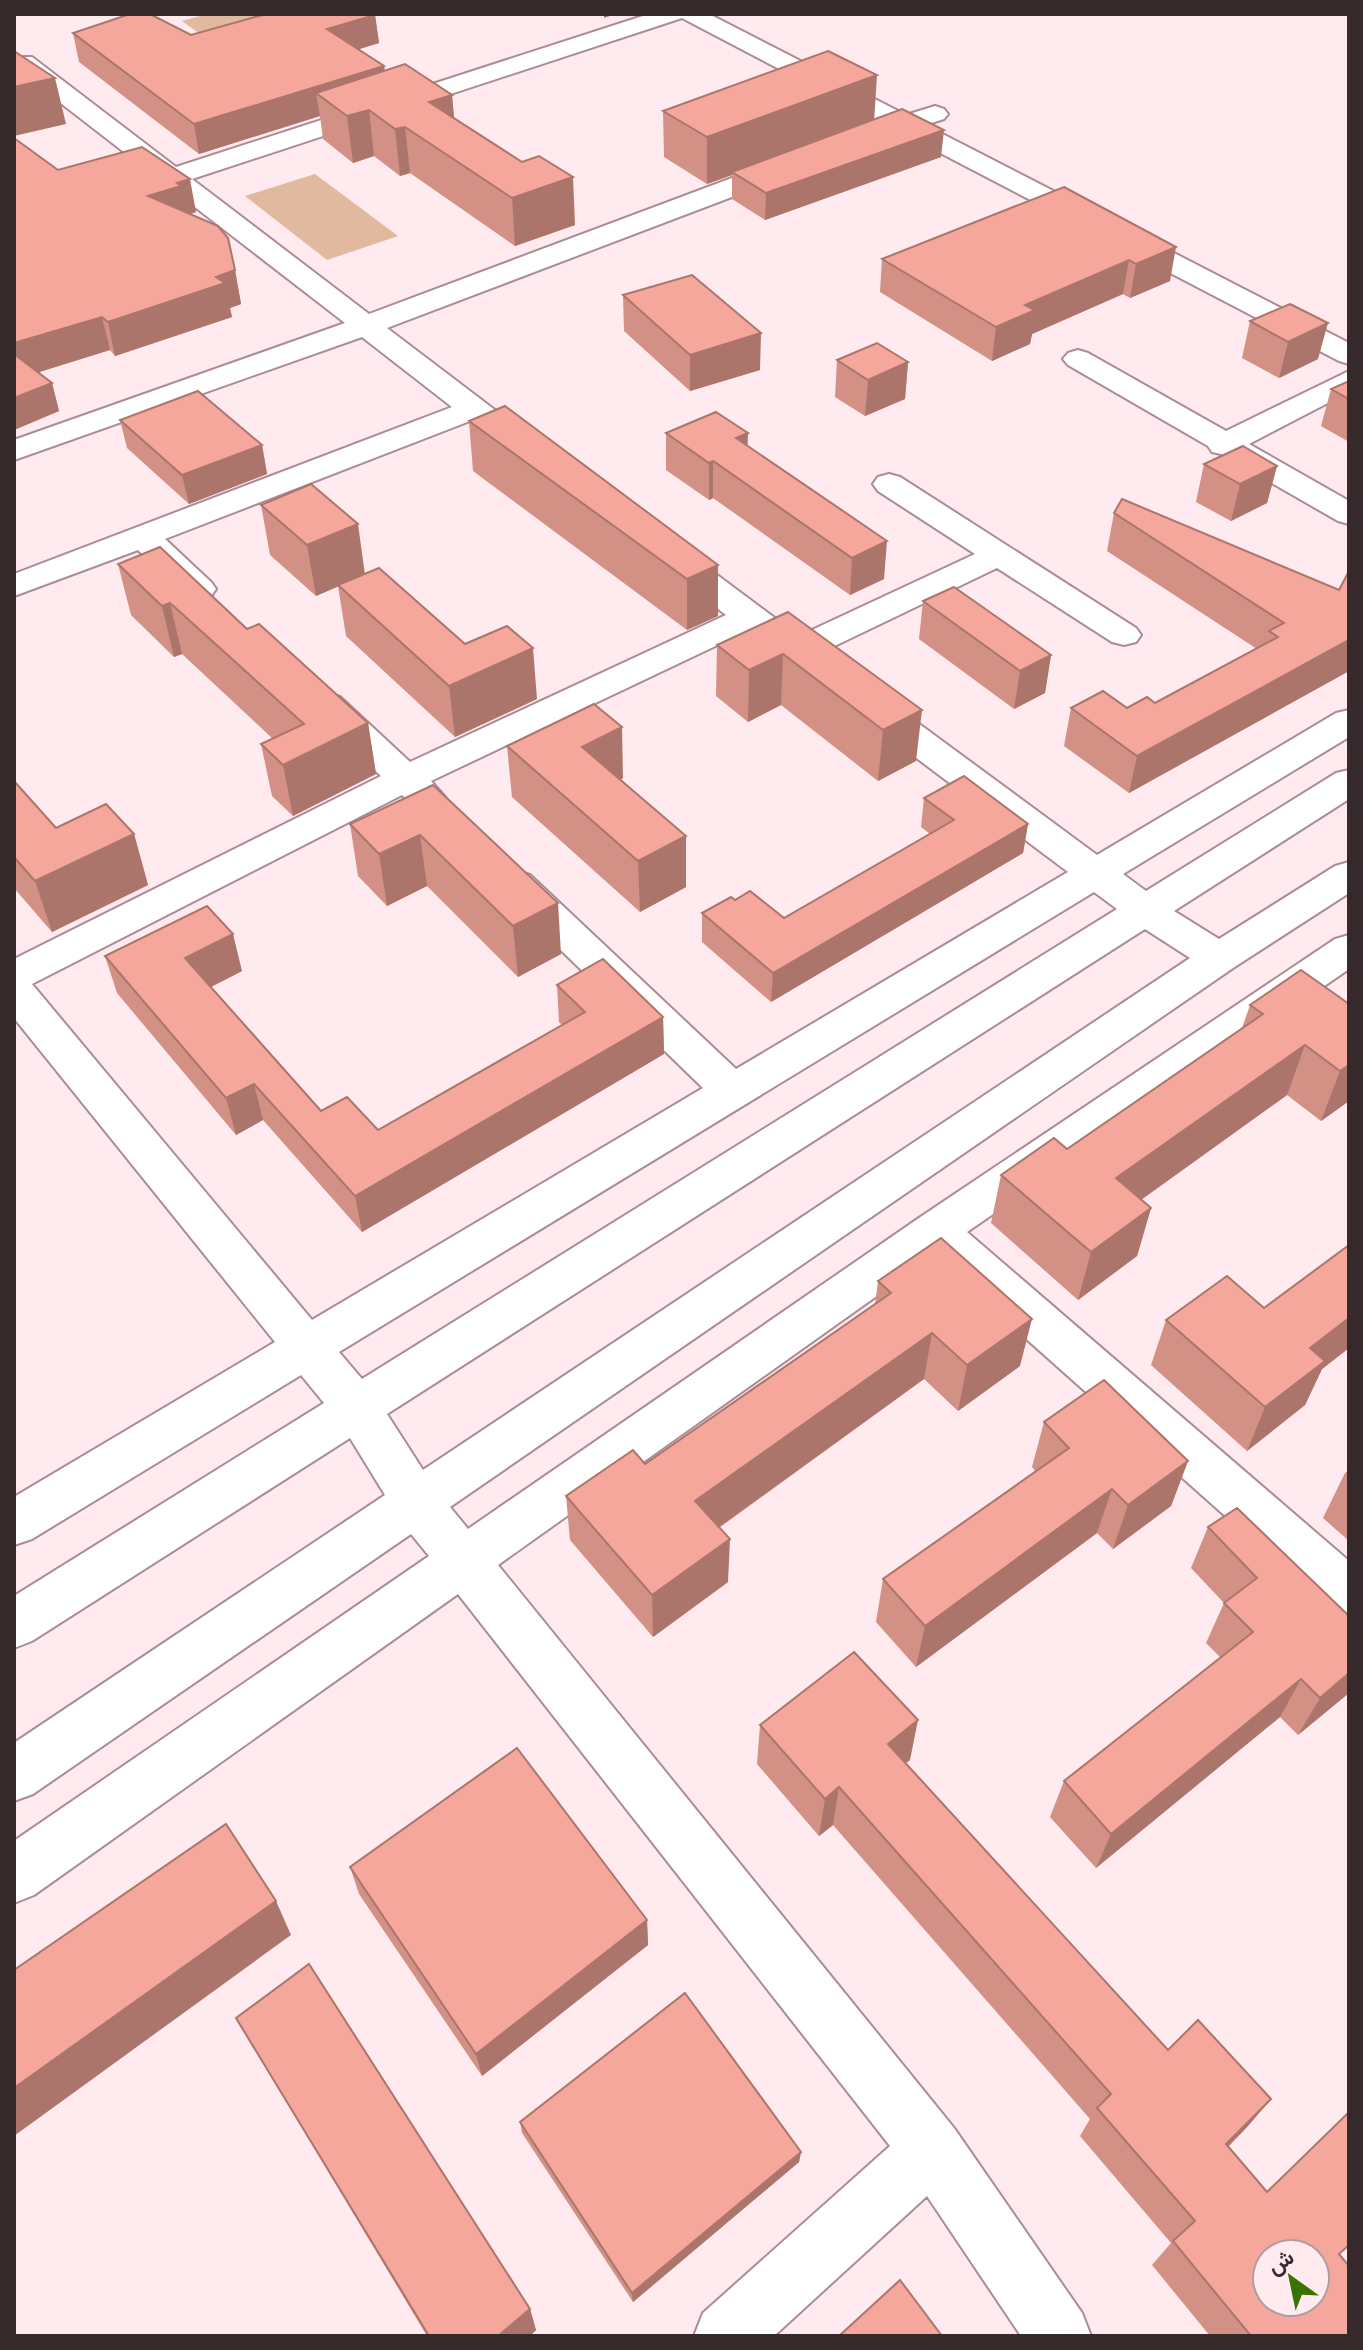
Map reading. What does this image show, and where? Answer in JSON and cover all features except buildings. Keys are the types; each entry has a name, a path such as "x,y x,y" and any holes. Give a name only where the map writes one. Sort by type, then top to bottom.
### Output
{"street":[{"path":"174,176 673,14"},
{"path":"691,14 1349,355"},
{"path":"734,14 935,114 1349,329"},
{"path":"23,62 549,466"},
{"path":"843,145 935,114"},
{"path":"14,451 367,325 815,155"},
{"path":"1020,185 1050,173"},
{"path":"1078,359 1223,445 1349,514"},
{"path":"1223,445 1349,380"},
{"path":"14,586 473,409"},
{"path":"889,484 1124,635"},
{"path":"142,536 222,610"},
{"path":"650,541 1146,911 1219,958"},
{"path":"796,651 999,555"},
{"path":"14,976 406,778 751,616"},
{"path":"303,684 451,821"},
{"path":"14,1523 1349,721"},
{"path":"14,1624 1349,782"},
{"path":"496,864 731,1090"},
{"path":"14,1775 1219,958 1349,875"},
{"path":"14,1875 935,1231 1323,988 1349,949"},
{"path":"14,990 357,1408 417,1503 465,1559 932,2150 1059,2336"},
{"path":"935,1231 1349,1593"},
{"path":"726,2336 932,2150"}],"shaded area":[{"path":"207,14 313,14 211,42 182,21"},
{"path":"315,174 398,236 327,260 245,196"}]}
